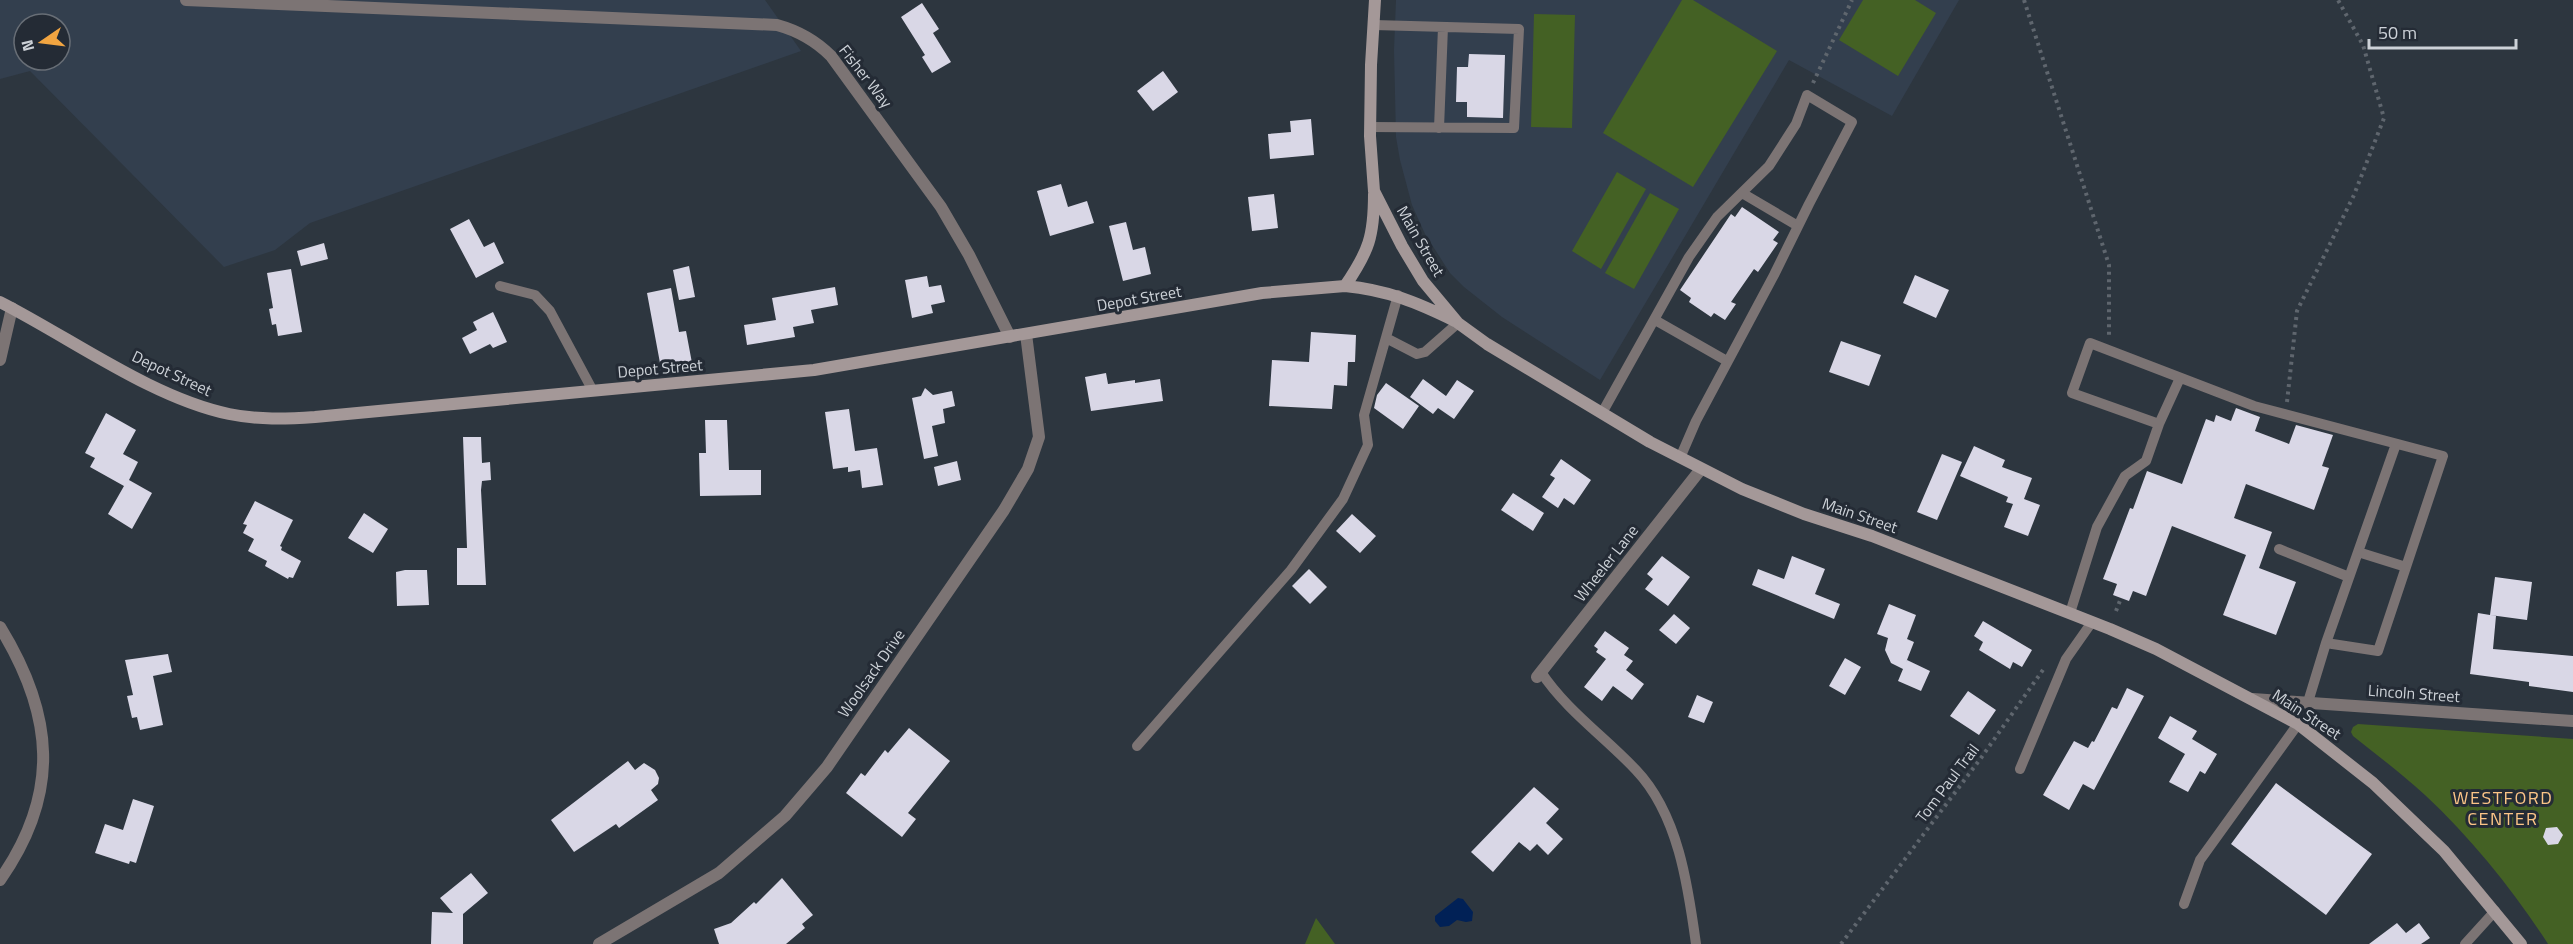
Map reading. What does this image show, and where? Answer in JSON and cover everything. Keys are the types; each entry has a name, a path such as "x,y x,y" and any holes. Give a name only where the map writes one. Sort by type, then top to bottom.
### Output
{"main road":[{"name":"Main Street","path":"1376,0 1370,127 1374,191 1423,281 1458,323 1487,344 1602,413 1680,458 1742,489 1804,514 1872,536 2156,649 2298,724 2381,790 2444,851 2520,944"},
{"path":"1345,286 1365,256 1374,229 1374,191"},
{"name":"Depot Street","path":"0,302 168,393 199,406 247,417 279,419 814,370 1262,293 1345,286 1374,288 1411,299 1458,323"}],"street":[{"name":"Fisher Way","path":"186,0 777,25 798,32 822,47 831,56 927,186 969,255 1010,337"},
{"path":"0,360 12,308"},
{"name":"Woolsack Drive","path":"599,944 691,892 742,856 786,816 827,767 1004,510 1028,469 1039,437 1026,334"},
{"name":"Wheeler Lane","path":"1539,675 1701,469"},
{"path":"0,627 18,657 31,689 39,721 45,770 39,802 29,831 0,880"},
{"name":"Lincoln Street","path":"2253,699 2573,721"}],"lane":[{"path":"1370,127 1514,128 1519,29 1374,25"},
{"path":"1439,128 1443,27"},
{"path":"1602,413 1689,258 1717,218 1769,166 1796,124 1807,95 1852,122 1727,361 1680,458"},
{"path":"1742,193 1798,226"},
{"path":"500,286 535,295 550,311 593,391"},
{"path":"1137,746 1291,570 1343,499 1368,445 1364,415 1398,296"},
{"path":"1655,320 1727,361"},
{"path":"1386,338 1417,354 1425,352 1458,323"},
{"path":"2159,424 2072,393 2090,343 2254,406 2444,456 2378,651 2326,643"},
{"path":"2070,613 2097,527 2125,476 2146,461 2159,424 2180,378"},
{"path":"2308,702 2326,643 2396,444"},
{"path":"2279,549 2349,577"},
{"path":"2358,552 2406,567"},
{"path":"2020,769 2066,659 2092,622"},
{"path":"1539,675 1637,771 1653,790 1664,810 1676,842 1696,944"},
{"path":"2184,904 2200,860 2298,724"},
{"path":"2465,944 2495,911"}],"path":[{"path":"1807,95 1852,0"},
{"path":"2024,0 2109,265 2109,350"},
{"path":"2285,414 2297,311 2354,195 2384,118 2363,45 2338,0"},
{"path":"2116,611 2121,598"},
{"name":"Tom Paul Trail","path":"1842,944 1981,758 2049,661"}],"shaded area":[{"path":"0,0 765,0 801,51 310,223 275,250 224,267 31,72 72,72 72,12 12,12 12,72 26,72 0,79"},
{"path":"1396,0 1959,0 1892,116 1789,60 1600,380 1502,317 1464,287 1450,273 1425,234 1412,205 1396,137 1394,50"}],"green space":[{"path":"1682,0 1693,0 1777,51 1693,187 1603,133"},
{"path":"1863,0 1915,0 1936,13 1898,76 1839,40"},
{"path":"1534,14 1575,15 1572,128 1531,127"},
{"path":"1617,172 1646,189 1601,269 1572,251"},
{"path":"1650,193 1679,209 1634,289 1605,273"},
{"path":"2358,724 2573,739 2573,944 2548,944 2521,904 2459,829 2416,787 2353,736 2351,732 2353,727"},
{"path":"1316,918 1335,944 1305,944"}],"water":[{"path":"1458,898 1463,899 1473,912 1472,921 1457,920 1449,926 1440,927 1435,921 1435,916"}],"building":[{"path":"922,3 939,29 933,33 951,62 932,73 922,57 925,55 901,17"},
{"path":"1469,54 1505,55 1503,118 1467,117 1467,102 1456,102 1457,67 1468,67"},
{"path":"1163,71 1178,92 1153,111 1137,91"},
{"path":"1311,119 1314,155 1270,159 1268,134 1291,132 1290,121"},
{"path":"1061,184 1068,207 1087,201 1094,223 1050,236 1037,191"},
{"path":"1274,194 1278,228 1252,231 1248,197"},
{"path":"1742,207 1779,232 1773,240 1778,243 1758,272 1754,269 1731,302 1736,304 1725,320 1714,313 1711,317 1689,302 1691,298 1680,290 1731,214 1735,217"},
{"path":"469,219 484,247 494,242 504,263 476,278 450,229"},
{"path":"1126,222 1133,250 1145,247 1151,274 1123,281 1109,226"},
{"path":"324,243 328,259 301,266 297,251"},
{"path":"689,266 695,297 679,300 673,270"},
{"path":"291,269 302,332 278,336 276,324 272,325 269,309 273,308 267,273"},
{"path":"1915,275 1949,290 1936,318 1903,303"},
{"path":"927,276 929,287 941,285 945,302 931,305 933,313 912,318 905,280"},
{"path":"835,287 838,305 811,310 814,323 793,327 795,337 747,345 744,325 776,320 772,298"},
{"path":"671,288 679,332 686,331 692,363 664,369 663,363 660,363 647,293"},
{"path":"493,312 507,342 493,348 490,344 470,354 462,338 477,330 473,322"},
{"path":"1311,332 1356,335 1355,362 1348,362 1347,386 1334,385 1332,409 1269,406 1272,360 1309,362"},
{"path":"1841,341 1881,355 1869,386 1829,372"},
{"path":"1106,373 1108,384 1160,379 1163,401 1091,411 1085,377"},
{"path":"1423,379 1446,396 1457,380 1474,391 1454,419 1438,408 1433,414 1410,397"},
{"path":"1386,383 1419,406 1403,429 1374,408 1377,395"},
{"path":"925,388 933,395 952,391 955,406 943,409 945,423 932,426 938,456 924,459 912,398 921,396"},
{"path":"2236,408 2260,417 2255,431 2289,444 2296,425 2333,435 2322,466 2329,468 2314,510 2246,484 2234,518 2272,532 2259,568 2296,582 2276,635 2223,615 2246,555 2172,526 2146,596 2133,591 2129,601 2113,595 2117,584 2103,579 2147,471 2182,484 2206,419 2214,422 2216,415 2231,421"},
{"path":"849,409 855,451 877,448 883,485 862,488 860,470 848,472 848,467 833,469 825,412"},
{"path":"106,413 136,430 123,454 138,462 129,480 152,493 132,529 108,514 124,486 90,467 95,458 85,453"},
{"path":"705,420 727,420 729,470 761,470 761,495 700,496 699,453 706,453"},
{"path":"463,437 481,437 482,463 490,462 491,480 482,481 481,490 486,585 457,585 457,548 467,548"},
{"path":"1974,446 2005,460 2002,467 2032,478 2024,499 2040,505 2028,536 2004,527 2013,504 2006,502 2008,497 1960,476"},
{"path":"1942,454 1962,462 1937,520 1917,512"},
{"path":"1561,459 1591,480 1574,505 1564,498 1558,508 1542,497 1555,478 1550,475"},
{"path":"957,461 961,480 938,486 934,467"},
{"path":"1513,493 1544,513 1533,531 1501,510"},
{"path":"255,501 293,520 280,546 281,550 301,561 293,578 288,579 265,566 267,561 248,551 254,539 243,533 247,525 243,524"},
{"path":"364,513 388,529 373,553 348,538"},
{"path":"1352,514 1376,536 1360,553 1336,531"},
{"path":"1662,556 1690,577 1668,606 1645,589 1653,579 1647,574"},
{"path":"1792,556 1825,569 1815,594 1840,604 1834,619 1752,585 1758,569 1784,579"},
{"path":"1309,569 1327,587 1310,604 1292,586"},
{"path":"427,570 429,605 397,606 396,572"},
{"path":"2495,577 2532,582 2527,620 2490,615"},
{"path":"1889,604 1916,615 1907,639 1914,642 1905,665 1907,660 1930,671 1921,691 1898,681 1903,669 1891,663 1885,650 1888,638 1877,634"},
{"path":"2478,613 2496,616 2493,649 2573,656 2573,692 2529,686 2529,682 2470,674"},
{"path":"1674,614 1690,628 1676,644 1659,630"},
{"path":"1983,621 2032,650 2022,667 2013,662 2010,669 1979,650 1983,642 1974,636"},
{"path":"1605,631 1629,648 1624,655 1633,661 1626,670 1644,684 1632,700 1613,686 1602,701 1584,687 1606,659 1596,652 1598,649 1594,646"},
{"path":"168,654 172,672 153,676 163,725 140,730 137,717 132,718 127,696 133,695 125,660"},
{"path":"1845,658 1861,667 1845,695 1829,686"},
{"path":"2127,688 2144,696 2094,790 2083,784 2069,810 2043,795 2074,741 2088,748 2092,741 2094,742 2112,707 2117,709"},
{"path":"1968,691 1996,710 1979,735 1950,716"},
{"path":"1697,695 1713,702 1704,723 1688,717"},
{"path":"2170,716 2197,731 2192,739 2217,754 2205,774 2200,771 2188,792 2169,782 2185,754 2158,738"},
{"path":"909,728 950,761 908,813 916,819 902,837 846,793 861,773 865,776 885,750 888,753"},
{"path":"628,761 635,770 644,763 655,770 659,778 658,784 651,790 658,800 619,828 616,824 574,852 551,820"},
{"path":"2276,783 2372,854 2326,915 2231,844"},
{"path":"1534,787 1559,809 1546,823 1563,839 1548,855 1537,844 1530,851 1519,842 1493,872 1471,852"},
{"path":"133,799 154,806 136,863 130,861 129,864 95,853 105,824 123,830"},
{"path":"2557,827 2563,835 2558,844 2548,845 2543,837 2546,828"},
{"path":"471,873 488,893 463,914 463,944 431,944 432,912 453,913 440,898"},
{"path":"782,878 813,915 802,924 805,928 786,944 719,944 714,929 731,923 754,902 756,904"},
{"path":"2397,923 2406,933 2419,923 2430,938 2421,944 2369,944"}],"district":[{"name":"WESTFORD CENTER","path":"2503,808"}]}
